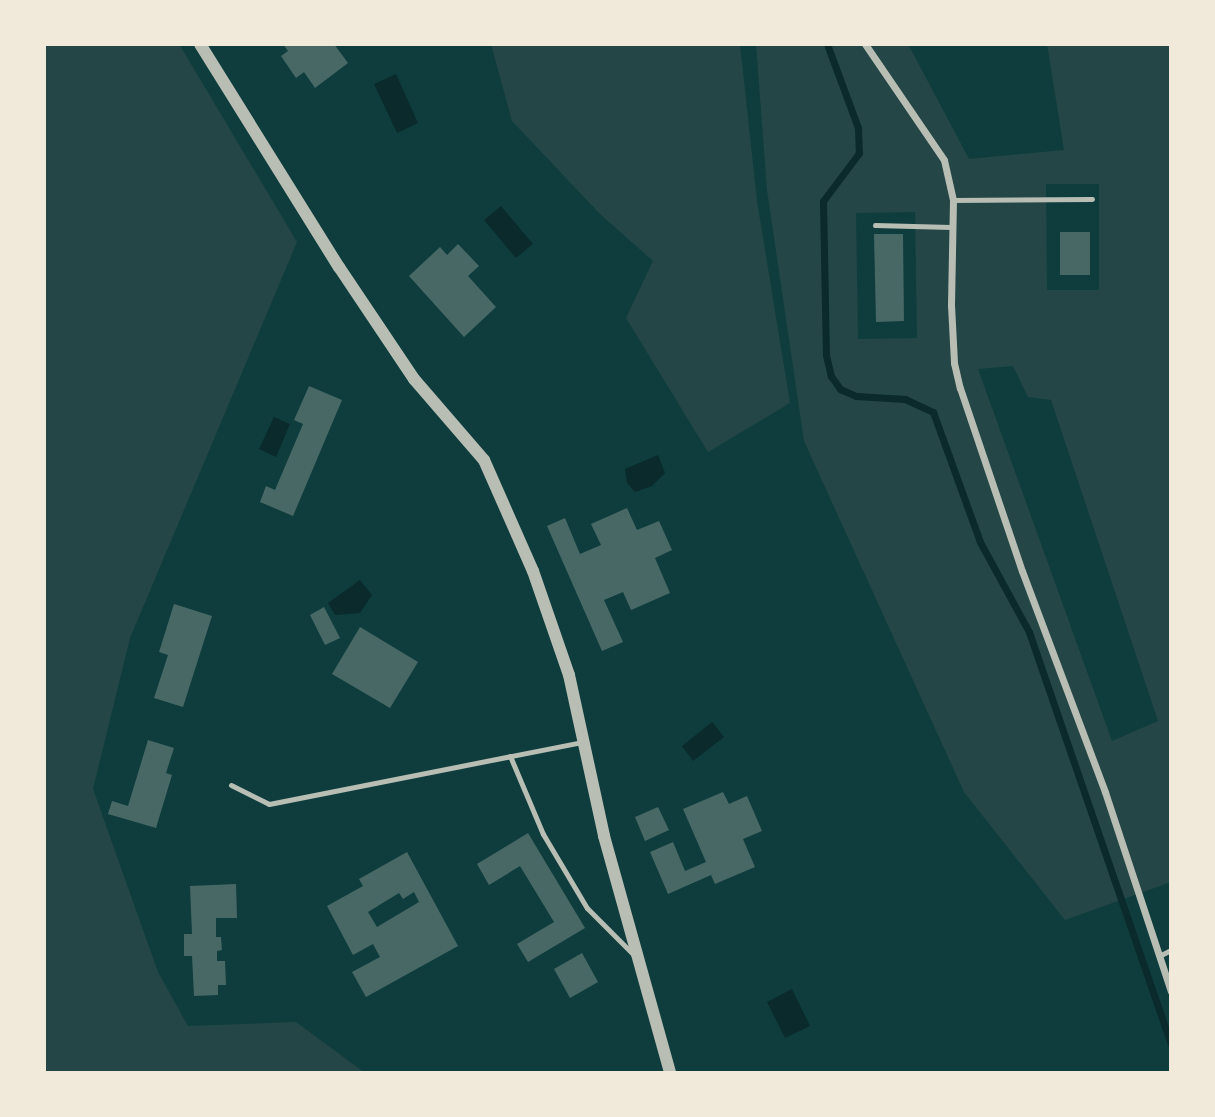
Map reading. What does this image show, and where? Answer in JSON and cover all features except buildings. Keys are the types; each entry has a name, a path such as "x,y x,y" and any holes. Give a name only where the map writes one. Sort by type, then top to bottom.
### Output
{"street":[{"path":"200,44 339,267 414,379 484,460 533,571 569,675 604,836 670,1073"},
{"path":"865,44 944,160 953,200 951,305 954,363 960,388 1022,571 1161,955 1171,990"}],"lane":[{"path":"953,200 1092,199"},
{"path":"875,225 951,227"},
{"path":"231,786 269,804 583,741"},
{"path":"510,756 543,834 587,908 620,944 636,957"},
{"path":"1161,955 1171,950"}],"shaded area":[{"path":"44,44 179,44 297,242 130,638 93,789 158,972 188,1026 296,1022 365,1073 44,1073"},
{"path":"491,44 740,44 757,201 790,403 708,452 626,318 653,261 600,214 512,121"},
{"path":"756,44 908,44 969,159 1064,150 1047,44 1171,44 1171,882 1065,920 964,792 804,441 767,190","holes":["1046,184 1099,184 1099,290 1047,290","915,212 917,338 858,339 856,213","1013,366 1028,397 1051,400 1158,721 1112,741 978,369"]},
{"path":"396,74 418,123 397,133 374,84"},
{"path":"501,206 533,244 516,258 484,220"},
{"path":"274,417 290,424 276,457 259,449"},
{"path":"658,455 665,473 652,486 635,492 627,483 625,469"},
{"path":"360,580 372,595 360,613 335,615 328,603"},
{"path":"712,722 724,737 693,761 682,746"},
{"path":"792,989 810,1026 785,1038 767,1002"}],"waterway":[{"path":"827,44 858,128 859,153 823,201 826,355 831,376 840,389 856,396 905,399 933,412 980,542 1029,632 1171,1045"}]}
